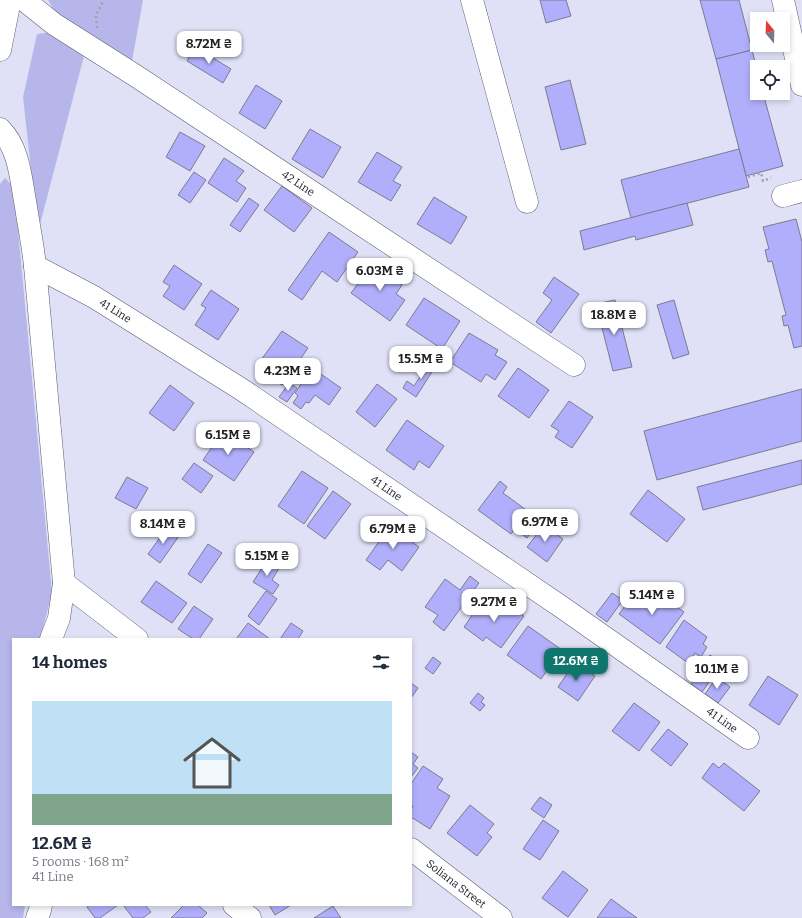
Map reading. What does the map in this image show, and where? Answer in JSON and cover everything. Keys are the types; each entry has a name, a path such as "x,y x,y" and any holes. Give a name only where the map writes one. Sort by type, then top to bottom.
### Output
{"main road":[{"path":"0,50 10,0"},
{"name":"42 Line","path":"24,0 54,24 143,81 574,366"},
{"path":"472,0 526,202"},
{"path":"783,0 802,85"},
{"path":"0,129 6,135 14,150 19,168 35,266 64,583 59,618 50,638"},
{"name":"41 Line","path":"35,266 94,297 241,389 563,608 748,738"},
{"path":"64,583 136,638"},
{"name":"Soliana Street","path":"412,850 501,918"},
{"path":"37,918 41,906"},
{"path":"235,906 250,918"}],"path":[{"path":"748,177 761,173"}],"shaded area":[{"path":"48,0 143,0 132,61 59,19"},
{"path":"53,32 85,52 38,232 23,97 37,34"},
{"path":"5,178 14,187 52,593 40,638 12,638 12,906 25,906 23,918 0,918 0,184"}],"building":[{"path":"540,0 566,0 571,16 546,23"},
{"path":"700,0 739,0 750,42 750,50 716,59"},
{"path":"195,47 231,69 223,83 187,61"},
{"path":"750,50 750,52 753,52 755,60 750,60 750,100 765,100 783,166 746,176 716,59"},
{"path":"570,80 586,144 561,150 545,87"},
{"path":"256,85 282,101 265,129 239,113"},
{"path":"310,129 341,147 323,178 292,159"},
{"path":"180,132 205,146 190,171 166,157"},
{"path":"739,149 749,187 631,218 621,180"},
{"path":"377,152 402,167 393,181 401,185 391,201 358,182"},
{"path":"224,158 244,171 236,181 246,188 237,202 208,183"},
{"path":"194,172 206,180 190,203 178,195"},
{"path":"282,186 312,208 294,232 264,210"},
{"path":"434,197 467,217 451,244 417,224"},
{"path":"249,198 259,205 240,232 230,225"},
{"path":"687,203 693,225 636,240 635,236 584,250 580,231"},
{"path":"796,219 802,242 802,346 794,348 788,325 784,326 782,316 786,315 772,261 768,262 765,250 769,249 763,227"},
{"path":"329,232 358,252 337,282 322,271 302,300 288,290"},
{"path":"373,264 402,285 396,294 405,300 390,321 351,293"},
{"path":"174,265 202,284 184,310 163,296 170,286 163,282"},
{"path":"554,277 579,294 551,333 536,322 552,300 543,293"},
{"path":"211,290 239,309 218,340 195,325 206,308 201,305"},
{"path":"424,298 460,321 442,349 406,325"},
{"path":"615,300 632,367 613,371 596,304"},
{"path":"674,300 689,354 673,359 657,305"},
{"path":"282,331 308,348 282,385 256,367"},
{"path":"469,333 498,350 495,355 507,362 495,380 486,374 481,382 450,362"},
{"path":"431,360 437,364 416,397 403,388 407,381 414,386"},
{"path":"312,368 341,388 329,405 315,395 309,403 306,402 301,409 293,403 298,396 295,393"},
{"path":"518,368 549,390 529,418 498,396"},
{"path":"289,383 297,388 287,402 279,397"},
{"path":"377,384 397,399 375,427 356,412"},
{"path":"170,385 194,403 174,431 149,413"},
{"path":"802,389 802,441 657,480 644,431"},
{"path":"569,401 593,417 572,448 555,437 559,431 551,426"},
{"path":"407,420 444,446 429,468 419,461 414,470 386,450"},
{"path":"223,431 254,452 234,481 203,460"},
{"path":"802,460 802,484 703,510 697,487"},
{"path":"194,463 213,476 201,493 182,479"},
{"path":"302,471 328,488 304,524 278,506"},
{"path":"127,477 148,488 136,509 115,498"},
{"path":"500,481 507,487 503,493 540,520 527,538 515,529 511,534 478,510"},
{"path":"648,490 685,519 667,542 630,514"},
{"path":"333,491 351,504 325,539 307,526"},
{"path":"544,525 563,539 547,562 527,547"},
{"path":"390,526 419,547 402,571 388,560 380,570 366,560"},
{"path":"167,528 179,536 160,563 148,554"},
{"path":"208,544 222,553 201,583 188,574"},
{"path":"267,560 279,568 272,580 279,585 273,594 253,582"},
{"path":"470,576 479,583 444,631 433,622 438,615 425,607 445,579 460,590"},
{"path":"156,581 187,603 172,623 141,602"},
{"path":"266,591 277,599 259,625 248,616"},
{"path":"612,593 623,600 607,622 596,614"},
{"path":"635,593 650,604 658,593 684,612 660,644 619,614"},
{"path":"484,598 503,612 508,605 524,616 501,648 486,637 483,641 464,627"},
{"path":"194,606 213,619 200,638 192,638 178,629"},
{"path":"684,620 707,637 703,644 707,647 701,657 695,653 688,663 666,647"},
{"path":"248,623 269,638 237,638"},
{"path":"291,623 303,631 299,638 281,638"},
{"path":"528,626 562,650 541,679 507,655"},
{"path":"710,655 722,664 702,692 691,684"},
{"path":"433,657 441,663 433,674 425,668"},
{"path":"575,662 595,676 578,701 558,687"},
{"path":"768,676 798,695 779,725 749,705"},
{"path":"717,677 730,687 718,703 705,694"},
{"path":"412,684 418,688 412,697"},
{"path":"478,693 484,698 481,702 485,705 480,711 470,703"},
{"path":"634,703 660,722 639,751 612,731"},
{"path":"668,729 688,744 671,766 651,750"},
{"path":"412,753 418,757 413,764 418,768 412,776"},
{"path":"713,763 719,768 724,763 760,791 744,811 702,778"},
{"path":"423,766 443,779 437,788 450,796 430,829 412,818 412,782"},
{"path":"540,797 552,805 544,818 531,809"},
{"path":"470,805 494,824 487,833 492,837 477,856 447,833"},
{"path":"543,820 559,831 540,860 523,849"},
{"path":"563,871 588,890 568,917 542,898"},
{"path":"611,899 637,918 597,918"},
{"path":"117,906 100,918 95,918 87,907"},
{"path":"124,906 146,906 151,912 143,918 133,918"},
{"path":"183,906 199,906 207,913 202,918 171,918"},
{"path":"270,906 289,906 275,915"},
{"path":"333,906 341,918 314,918"}]}
